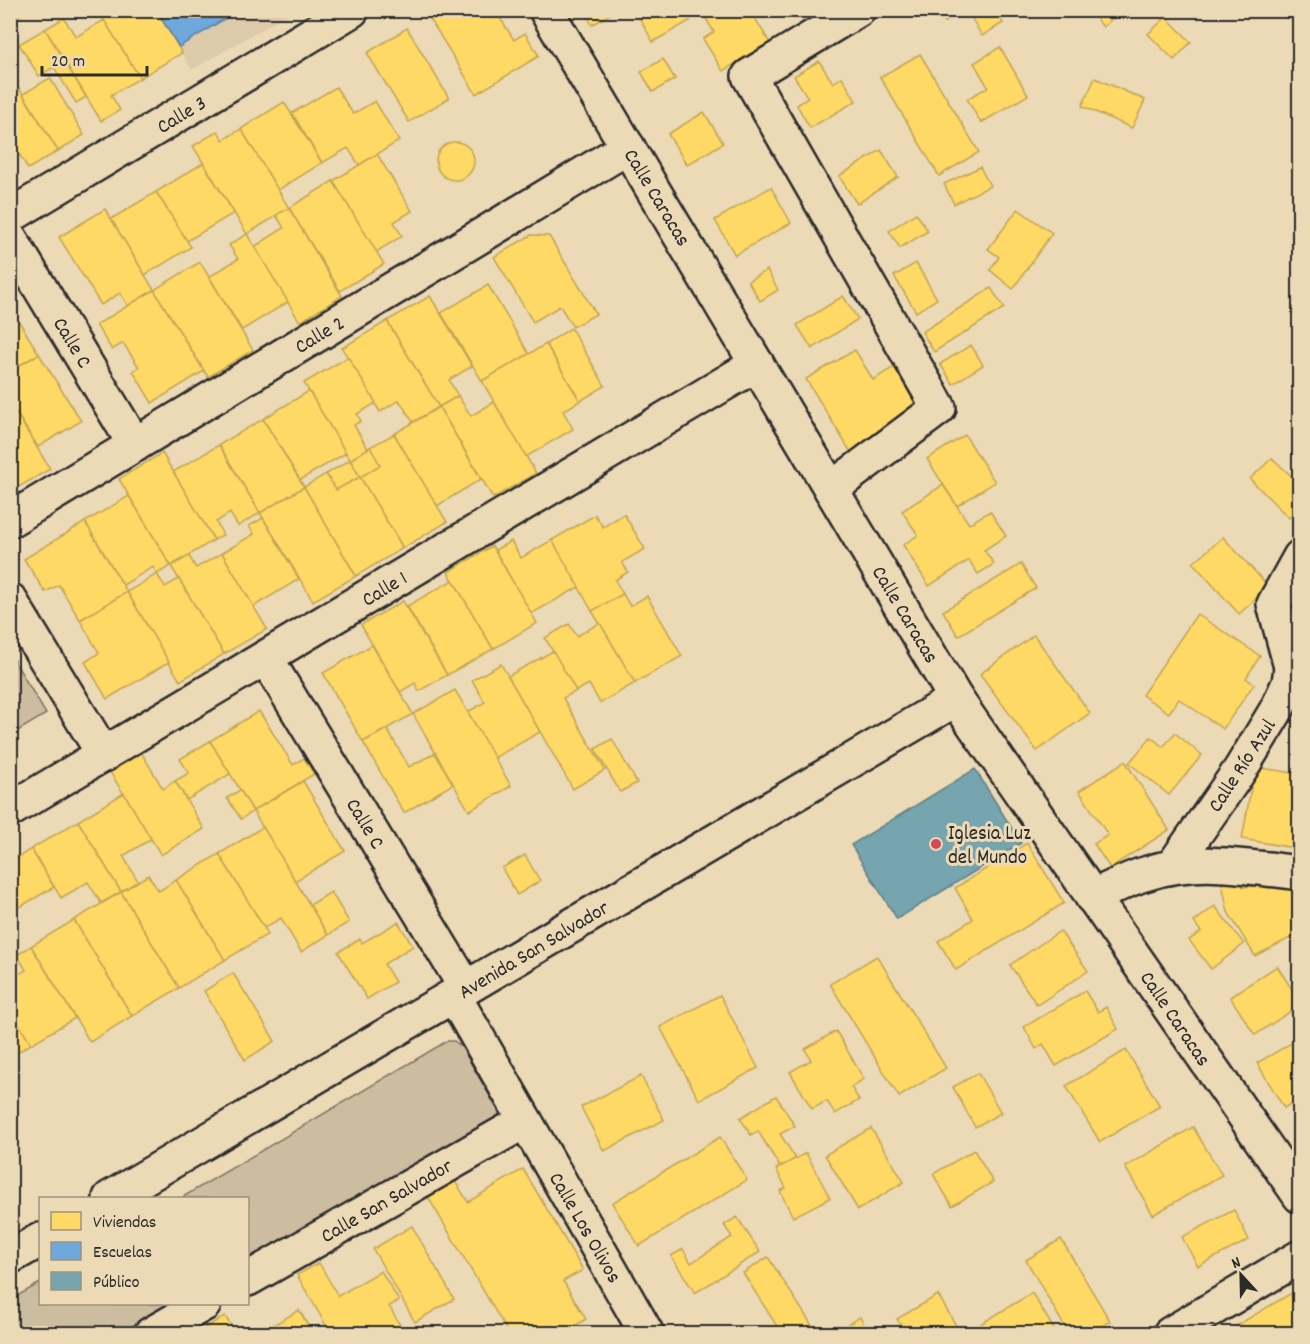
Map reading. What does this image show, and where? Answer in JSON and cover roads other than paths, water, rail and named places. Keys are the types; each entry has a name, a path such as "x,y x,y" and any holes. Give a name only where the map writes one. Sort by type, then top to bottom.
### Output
{"street":[{"name":"Calle 3","path":"10,216 351,10"},
{"name":"Calle Caracas","path":"546,10 956,699 1299,1196"},
{"path":"831,489 939,408 749,76 858,10"},
{"name":"Calle 2","path":"10,520 628,147"},
{"name":"Calle C","path":"10,238 135,445"},
{"name":"Calle 1","path":"10,810 758,364"},
{"name":"Calle Río Azul","path":"1173,866 1245,762 1277,709 1289,683 1290,666 1274,604 1299,558"},
{"path":"10,600 104,755"},
{"name":"Calle C","path":"266,658 460,992 525,1120"},
{"name":"Avenida San Salvador","path":"112,1197 956,699"},
{"path":"1092,897 1146,873 1173,866 1213,863 1299,873"},
{"name":"Calle San Salvador","path":"249,1278 525,1120"},
{"name":"Calle Los Olivos","path":"525,1120 647,1334"},
{"path":"10,1257 39,1241"},
{"path":"1170,1334 1299,1257"},
{"path":"151,1334 202,1305"}],"place":[{"name":"Iglesia Luz del Mundo","path":"936,844"}]}
